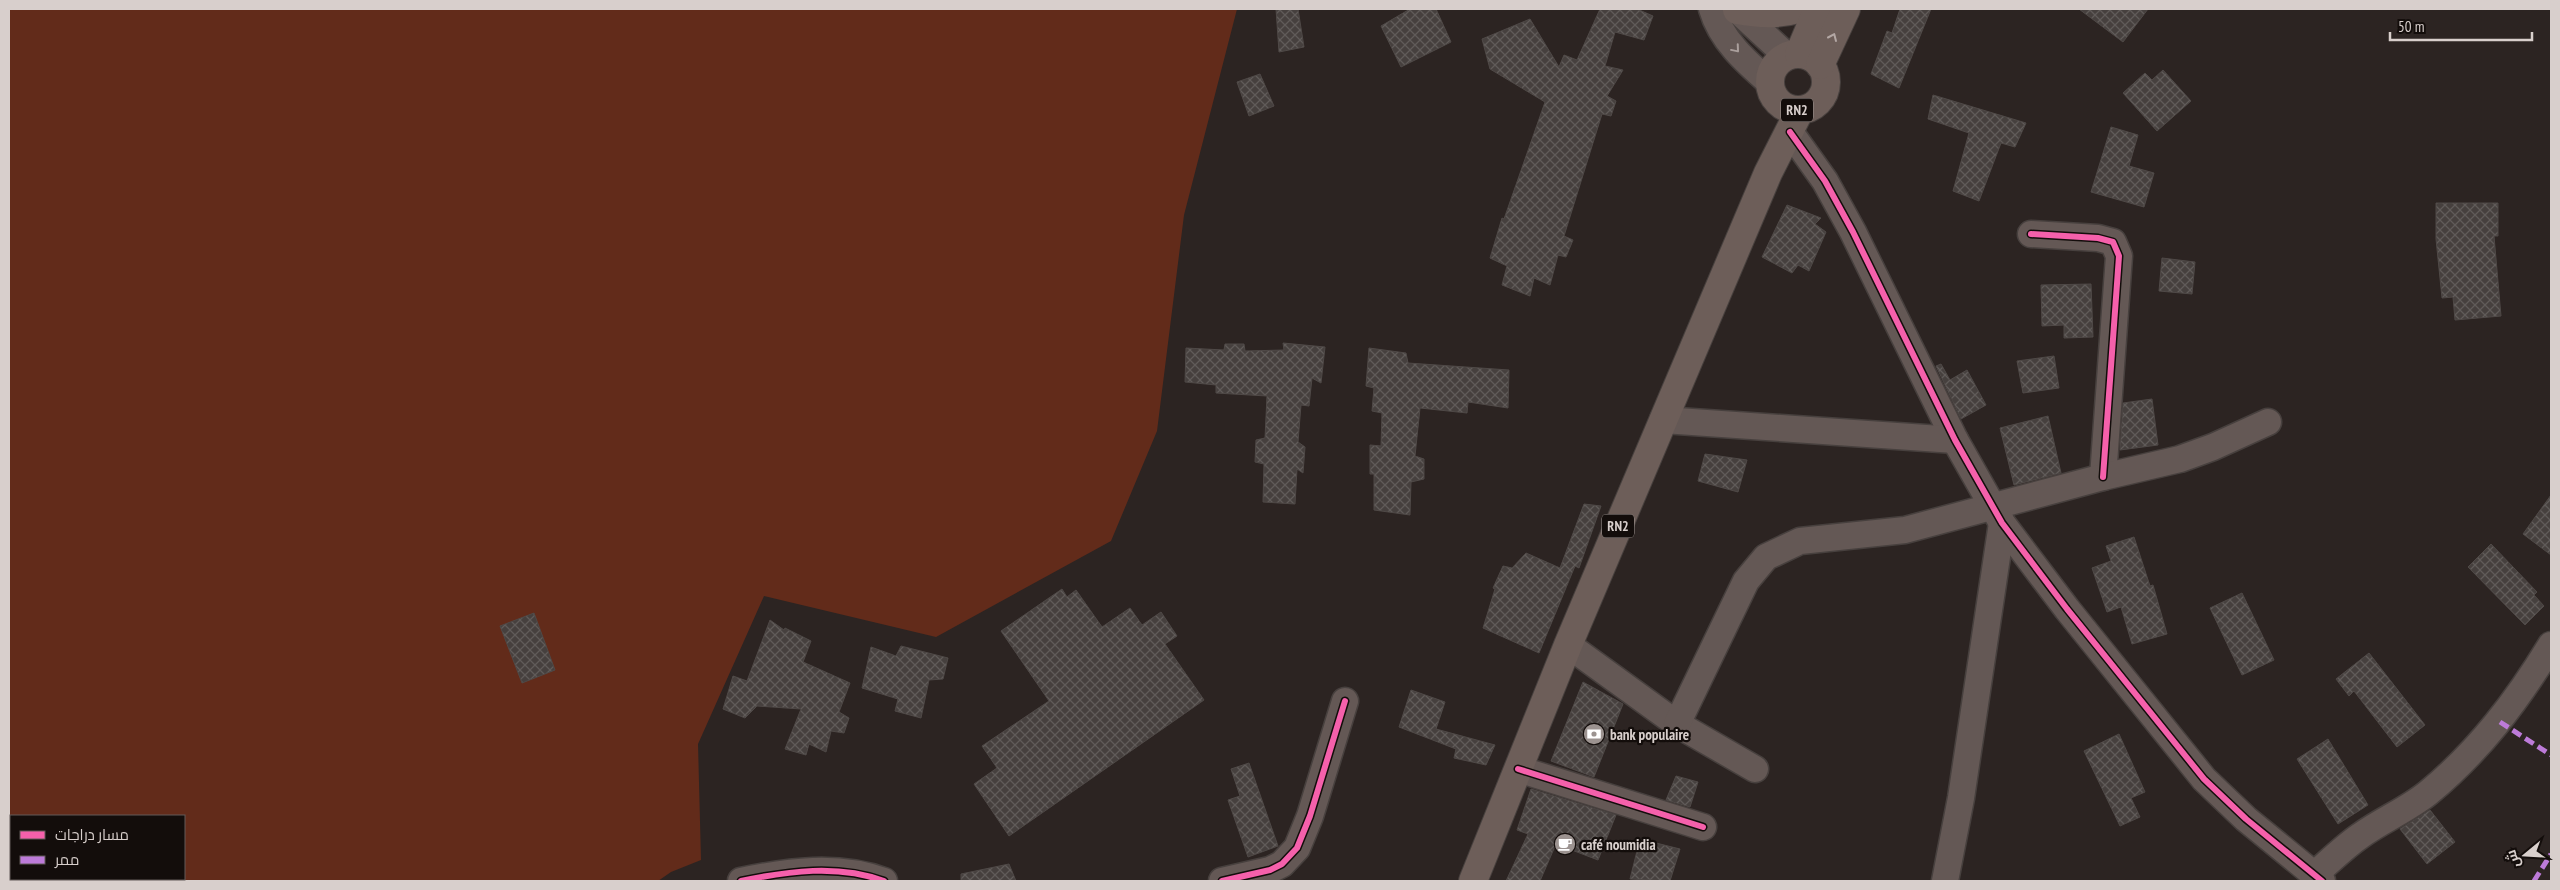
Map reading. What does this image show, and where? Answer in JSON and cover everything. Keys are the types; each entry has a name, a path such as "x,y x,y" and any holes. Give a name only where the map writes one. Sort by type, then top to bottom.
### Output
{"highway":[{"path":"1728,9 1759,14 1782,14 1798,9"},
{"name":"RN2","path":"1802,58 1818,9"},
{"name":"RN2","path":"1473,881 1568,645 1768,173 1784,107 1774,66 1802,58 1846,9"},
{"name":"RN2","path":"1784,107 1818,102 1823,94 1826,84 1825,74 1802,58"}],"street":[{"path":"1728,9 1802,58"},
{"path":"1728,9 1727,39 1784,107 1853,232 1955,440 1997,514 2068,609 2204,779 2246,819 2318,878 2360,836 2427,794 2459,766 2500,722 2522,693 2551,645"},
{"path":"2031,234 2098,238 2113,242 2119,256 2103,477"},
{"path":"1663,420 1955,440"},
{"path":"1677,724 1746,581 1766,557 1800,541 1905,530 1997,514 2103,477 2180,459 2213,447 2268,422"},
{"path":"1945,881 1962,798 1997,514"},
{"path":"1568,645 1677,724 1755,769"},
{"path":"1222,881 1270,870 1282,864 1297,848 1310,816 1345,701"},
{"path":"1518,768 1703,827"},
{"path":"742,881 788,872 832,870 866,874 884,881"}],"shaded area":[{"path":"9,9 1237,9 1184,215 1157,431 1111,541 936,637 764,596 698,744 701,860 671,872 658,881 159,881 156,880 185,880 185,815 9,816"}],"building":[{"path":"1276,9 1298,9 1304,47 1279,52"},
{"path":"1410,9 1436,9 1451,42 1401,67 1381,26"},
{"path":"1600,9 1637,9 1653,16 1644,40 1615,32 1605,66 1623,70 1607,96 1616,101 1611,116 1602,114 1564,236 1573,240 1566,257 1558,255 1550,285 1534,278 1530,296 1502,285 1507,266 1490,258 1502,218 1504,219 1545,102 1490,69 1482,39 1530,19 1559,67 1564,55 1577,60"},
{"path":"1900,9 1931,9 1899,88 1871,74 1887,31 1892,33"},
{"path":"2079,9 2148,9 2123,42"},
{"path":"2163,70 2191,101 2157,131 2123,93 2145,73 2152,80"},
{"path":"1260,74 1274,106 1249,116 1237,82"},
{"path":"1933,95 2026,123 2015,147 2001,143 1979,201 1953,191 1969,133 1928,119"},
{"path":"2111,127 2138,135 2129,166 2154,173 2144,207 2091,192"},
{"path":"2436,203 2498,203 2498,236 2494,236 2501,316 2455,320 2453,297 2442,298 2436,239"},
{"path":"1787,205 1821,218 1815,224 1826,232 1809,271 1798,265 1792,273 1762,257"},
{"path":"2162,258 2195,262 2192,294 2159,291"},
{"path":"2091,284 2093,337 2064,338 2064,325 2042,326 2041,285"},
{"path":"1283,343 1325,347 1321,383 1312,378 1309,406 1301,405 1298,442 1305,447 1303,473 1297,469 1295,504 1263,502 1264,464 1255,462 1256,440 1265,438 1267,396 1216,393 1216,385 1185,382 1186,348 1224,350 1225,344 1244,344 1245,351 1284,350"},
{"path":"1369,348 1406,353 1408,363 1509,370 1508,408 1468,402 1467,413 1420,408 1415,456 1424,459 1424,479 1411,482 1410,515 1374,510 1374,474 1370,474 1370,445 1381,446 1382,413 1372,411 1374,388 1366,386"},
{"path":"2054,356 2059,388 2023,393 2017,361"},
{"path":"1941,364 1950,380 1967,370 1986,405 1961,419 1936,366"},
{"path":"2152,399 2158,445 2120,450 2123,403"},
{"path":"2048,416 2061,473 2014,485 2000,428"},
{"path":"1705,454 1747,460 1738,492 1698,481"},
{"path":"2551,495 2551,555 2523,534"},
{"path":"1584,504 1601,506 1579,568 1575,566 1539,653 1483,628 1495,589 1493,588 1503,566 1512,568 1526,553 1560,568"},
{"path":"2134,537 2150,586 2153,585 2167,634 2132,644 2121,607 2107,612 2092,568 2111,561 2106,546"},
{"path":"2491,544 2537,592 2534,595 2544,606 2525,625 2468,567"},
{"path":"1062,589 1067,597 1076,590 1102,627 1130,608 1142,625 1161,612 1177,636 1165,644 1204,700 1009,836 974,784 997,768 982,746 1049,701 1001,631"},
{"path":"2242,593 2274,660 2242,675 2210,608"},
{"path":"534,613 555,670 522,683 500,626"},
{"path":"770,620 784,630 785,628 811,641 803,662 850,683 839,712 849,718 844,733 831,731 826,752 809,744 806,755 785,749 801,709 757,706 745,718 723,709 733,676 747,681"},
{"path":"901,646 948,658 943,679 929,680 921,718 895,711 898,699 862,688 871,647 896,656"},
{"path":"2369,653 2425,725 2397,747 2354,691 2349,696 2336,679"},
{"path":"1583,682 1623,704 1594,777 1551,761"},
{"path":"1411,690 1445,702 1436,729 1495,745 1486,765 1454,758 1456,749 1399,727"},
{"path":"2119,734 2145,792 2131,798 2140,817 2120,826 2084,751"},
{"path":"2328,739 2368,805 2338,824 2297,759"},
{"path":"1249,763 1278,846 1248,857 1228,800 1240,796 1231,769"},
{"path":"1676,776 1698,782 1690,807 1666,800"},
{"path":"1531,789 1616,815 1598,860 1556,844 1540,881 1506,881 1528,834 1517,830"},
{"path":"2430,810 2455,842 2427,864 2400,829"},
{"path":"1640,839 1680,849 1670,881 1630,879"},
{"path":"1009,864 1016,881 961,881 961,874"}],"marked path":[{"path":"2500,722 2551,755"},
{"path":"2534,881 2551,854"}],"cycle path":[{"path":"1790,132 1825,181 1853,232 1955,440 2002,523 2067,609 2204,779 2246,819 2322,881"},
{"path":"2031,234 2098,238 2113,242 2119,256 2103,477"},
{"path":"1222,881 1270,870 1282,864 1297,848 1310,816 1345,701"},
{"path":"1518,769 1703,827"},
{"path":"741,881 777,874 813,871 849,872 884,881"}],"place":[{"name":"bank populaire","path":"1594,734"},
{"name":"café noumidia","path":"1565,844"}]}
